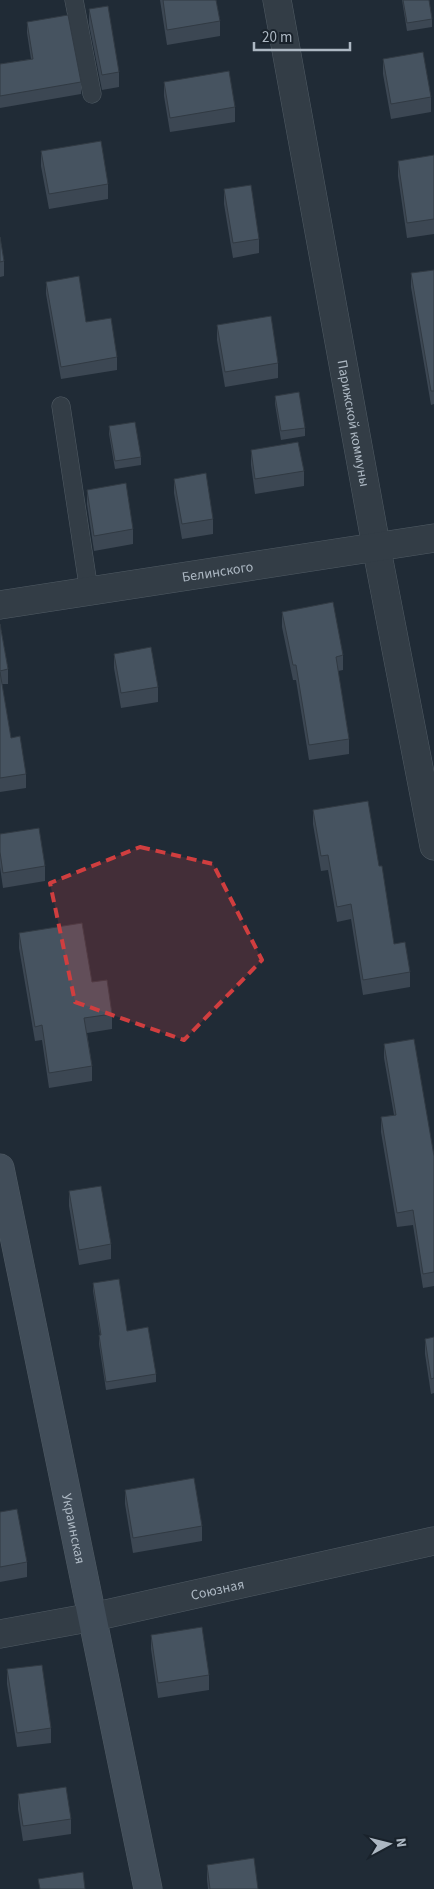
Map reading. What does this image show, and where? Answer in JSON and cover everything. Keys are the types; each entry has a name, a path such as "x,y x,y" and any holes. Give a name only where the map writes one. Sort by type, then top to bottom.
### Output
{"street":[{"name":"Парижской коммуны","path":"277,0 434,846"},
{"name":"Белинского","path":"0,605 434,538"},
{"name":"Украинская","path":"0,1168 148,1889"},
{"name":"Союзная","path":"0,1634 93,1616 434,1541"}],"lane":[{"path":"74,0 92,94"},
{"path":"61,406 89,592"}],"highlighted area":[{"path":"140,847 213,864 262,960 184,1040 75,1002 50,883"}],"building":[{"path":"163,0 216,0 220,21 167,30"},
{"path":"403,0 429,0 432,19 407,23"},
{"path":"108,6 119,72 102,75 89,9"},
{"path":"68,15 81,82 0,96 0,64 33,59 27,22"},
{"path":"423,52 431,97 391,104 383,59"},
{"path":"229,71 235,107 170,118 164,82"},
{"path":"101,141 108,184 49,194 41,151"},
{"path":"434,155 434,219 407,223 398,161"},
{"path":"251,185 259,239 233,243 224,189"},
{"path":"0,237 4,261 0,262"},
{"path":"434,270 434,391 431,391 411,273"},
{"path":"79,276 86,322 111,318 117,357 61,367 46,282"},
{"path":"271,316 278,363 225,372 217,325"},
{"path":"299,392 305,428 281,431 275,396"},
{"path":"135,422 141,457 115,461 109,426"},
{"path":"298,442 304,471 255,479 251,450"},
{"path":"206,473 213,519 182,524 174,479"},
{"path":"126,483 133,529 94,536 87,490"},
{"path":"333,602 343,655 336,657 349,739 309,745 296,665 293,665 282,612"},
{"path":"0,624 8,669 0,671"},
{"path":"151,647 158,687 121,693 114,654"},
{"path":"0,672 11,738 20,736 26,774 0,778"},
{"path":"368,801 379,866 382,866 394,944 405,942 410,972 363,980 351,904 337,907 328,855 321,856 313,810"},
{"path":"39,828 45,866 3,873 0,834"},
{"path":"82,923 92,982 107,980 112,1014 84,1018 92,1066 49,1073 42,1025 35,1027 19,933"},
{"path":"414,1039 434,1156 434,1272 423,1274 413,1210 397,1213 381,1117 396,1115 384,1044"},
{"path":"101,1186 111,1244 79,1250 69,1191"},
{"path":"119,1279 127,1331 148,1327 156,1374 106,1382 93,1283"},
{"path":"434,1337 434,1378 431,1379 425,1339"},
{"path":"194,1478 202,1526 133,1538 125,1490"},
{"path":"17,1509 27,1562 0,1567 0,1512"},
{"path":"202,1627 209,1675 158,1683 151,1635"},
{"path":"42,1665 51,1728 17,1733 7,1669"},
{"path":"66,1787 71,1819 23,1826 18,1794"},
{"path":"254,1858 258,1889 210,1889 207,1865"},
{"path":"83,1872 85,1889 40,1889 38,1879"}]}
